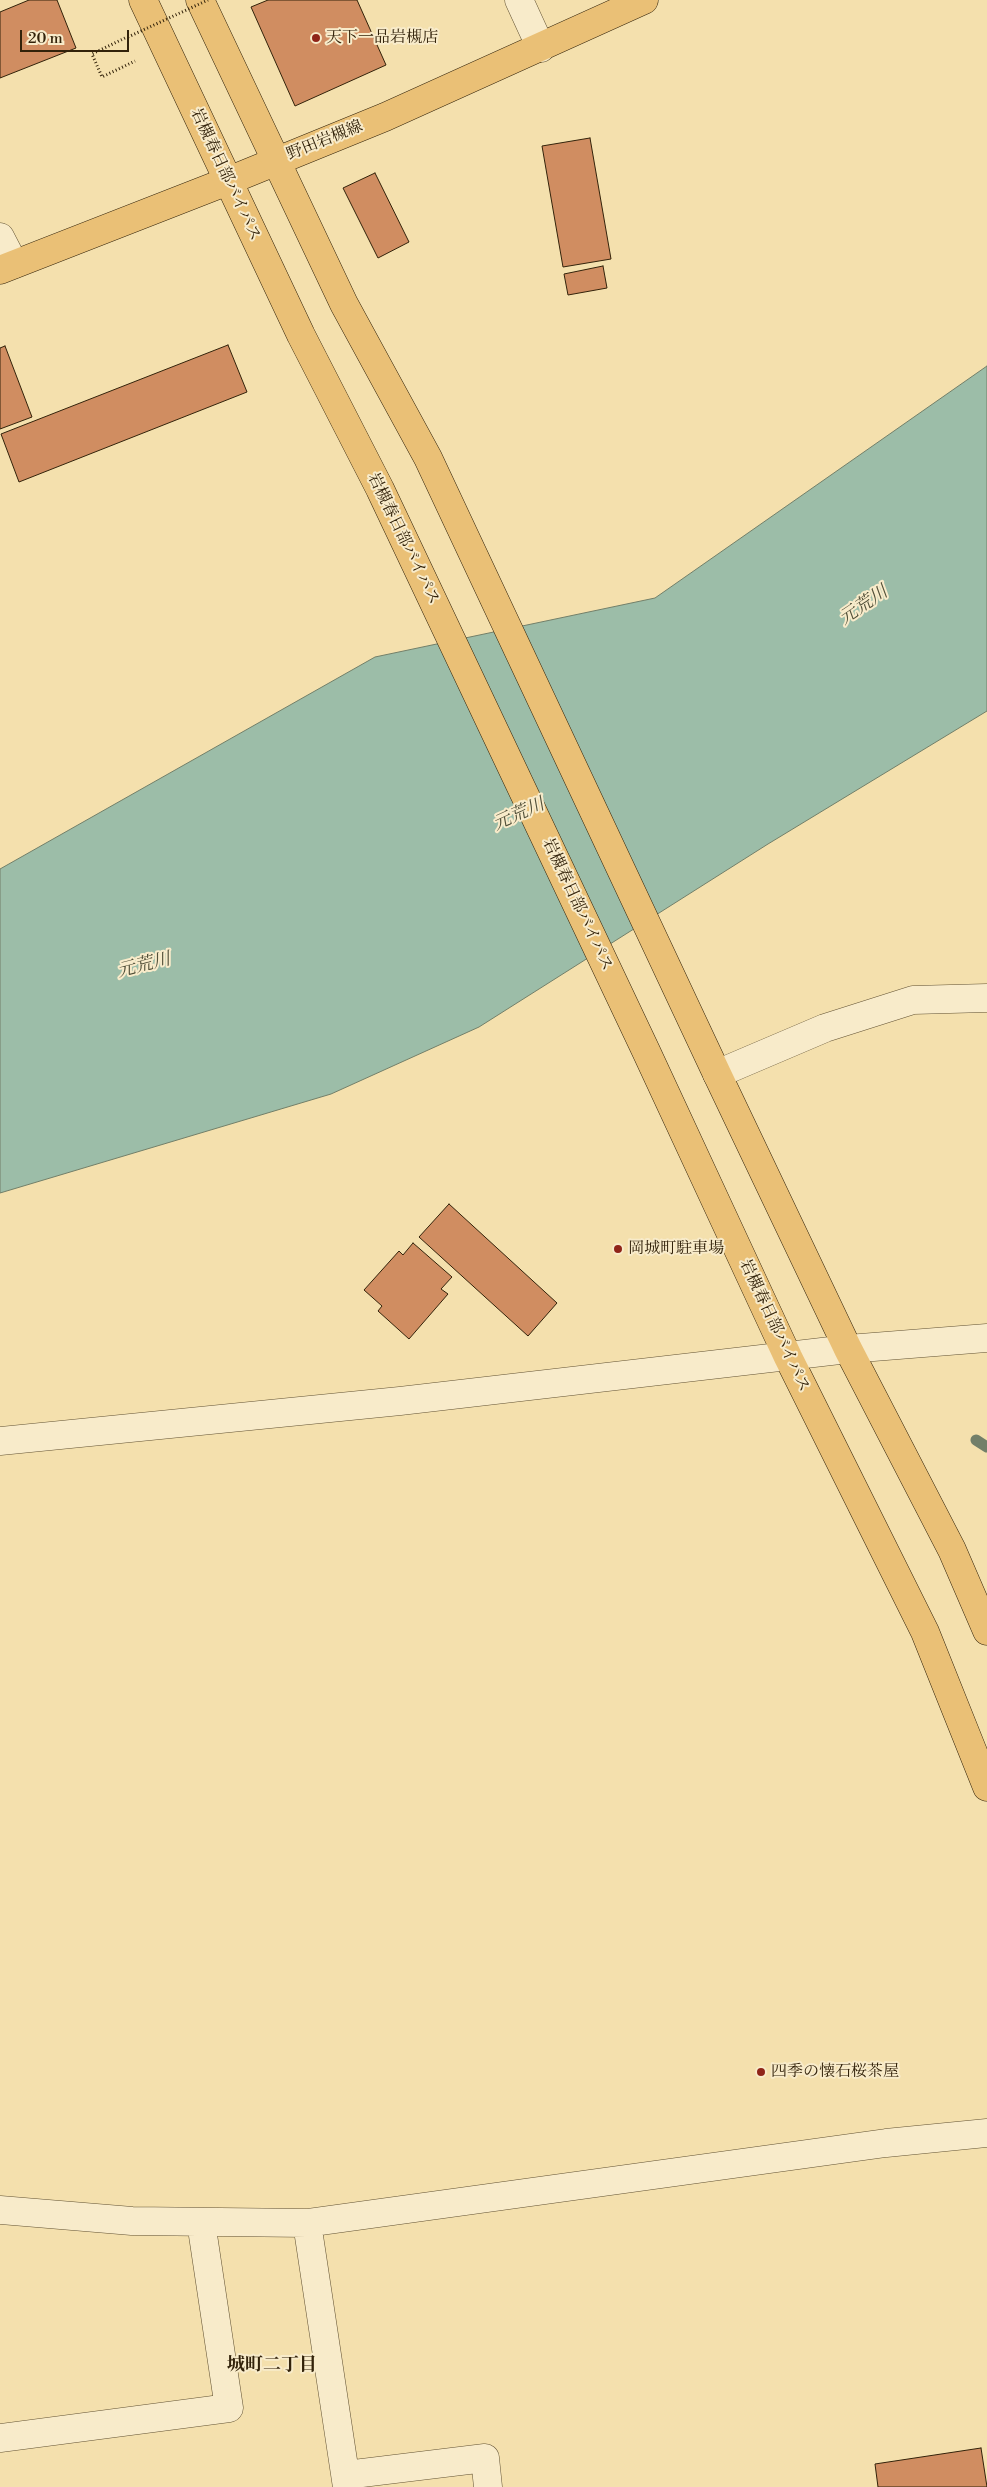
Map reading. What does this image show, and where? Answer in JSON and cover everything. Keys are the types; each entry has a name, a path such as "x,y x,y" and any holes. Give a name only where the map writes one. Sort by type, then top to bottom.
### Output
{"main road":[{"name":"岩槻春日部バイパス","path":"143,0 301,336 380,489 788,1356 925,1632 987,1787"},
{"path":"200,0 344,304 428,458 848,1349 952,1550 987,1631"},
{"name":"野田岩槻線","path":"7,267 386,117 644,0"}],"street":[{"path":"519,0 541,48"},
{"path":"0,236 7,267"},
{"path":"717,1074 825,1028 913,1000 987,998"},
{"path":"0,1441 400,1401 848,1349 987,1338"},
{"path":"0,2210 132,2221 307,2223 876,2145 987,2133"},
{"path":"0,2438 229,2408 201,2222"},
{"path":"307,2223 346,2481 485,2458 488,2487"}],"path":[{"path":"102,77 92,54 208,0"}],"water":[{"name":"元荒川","path":"987,366 987,711 768,844 479,1027 331,1094 0,1193 0,869 375,657 655,598"}],"building":[{"path":"29,0 57,0 76,48 0,78 0,12"},
{"path":"268,0 357,0 386,65 295,106 251,7"},
{"path":"590,138 611,259 563,267 542,146"},
{"path":"375,173 409,242 378,258 343,188"},
{"path":"603,266 607,288 568,295 564,274"},
{"path":"228,345 247,392 19,482 1,434"},
{"path":"5,346 32,417 0,429 0,348"},
{"path":"449,1204 557,1303 528,1336 419,1237"},
{"path":"413,1243 452,1277 441,1289 448,1294 409,1339 378,1311 382,1306 364,1290 399,1251 403,1255"},
{"path":"981,2448 987,2487 878,2487 875,2464"}],"waterway":[{"path":"976,1440 987,1447"}],"place":[{"name":"天下一品岩槻店","path":"316,38"},
{"name":"岡城町駐車場","path":"618,1249"},
{"name":"四季の懐石桜茶屋","path":"761,2072"}],"district":[{"name":"城町二丁目","path":"272,2366"}]}
